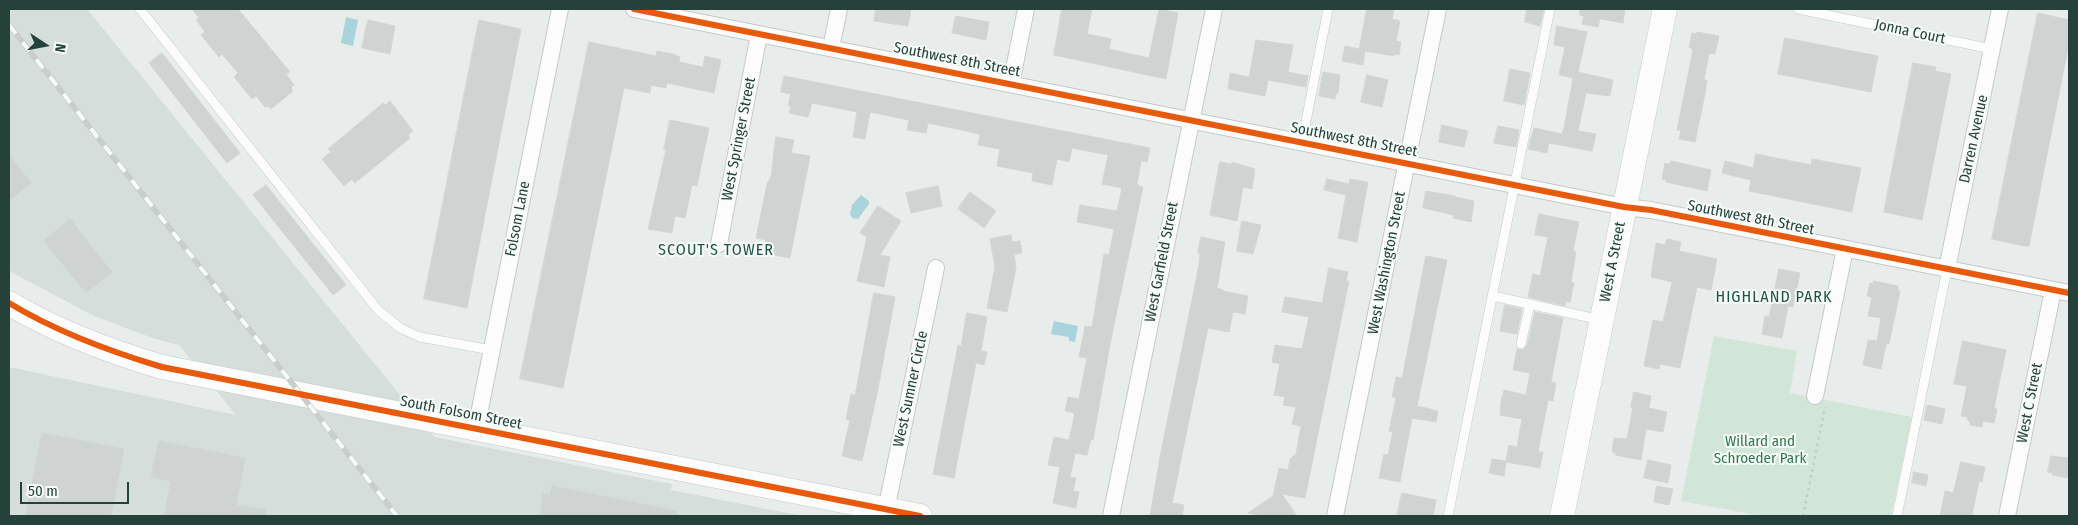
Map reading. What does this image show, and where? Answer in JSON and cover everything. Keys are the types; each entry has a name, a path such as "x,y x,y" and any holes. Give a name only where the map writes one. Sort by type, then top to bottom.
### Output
{"street":[{"name":"Folsom Lane","path":"476,429 560,9"},
{"name":"Southwest 8th Street","path":"634,9 661,11 759,34 1624,207 1651,210 2069,293"},
{"path":"831,48 839,9"},
{"path":"1011,84 1026,9"},
{"name":"West Garfield Street","path":"1111,516 1214,9"},
{"name":"West Washington Street","path":"1335,516 1438,9"},
{"name":"West A Street","path":"1562,516 1665,9"},
{"name":"Darren Avenue","path":"1947,269 2000,9"},
{"name":"West Springer Street","path":"719,244 759,34"},
{"path":"1820,398 1844,249"},
{"name":"West Sumner Circle","path":"886,510 936,268"},
{"name":"West C Street","path":"2007,516 2053,290"},
{"name":"South Folsom Street","path":"9,303 72,336 116,353 162,367 920,516"}],"lane":[{"path":"140,9 378,310 400,328 420,338 491,350"},
{"path":"1302,142 1328,9"},
{"path":"1448,516 1550,9"},
{"name":"Jonna Court","path":"1798,9 1992,49"},
{"path":"1897,516 1947,269"},
{"path":"1493,296 1601,320"},
{"path":"1522,344 1530,304"}],"path":[{"path":"1803,516 1820,398"}],"shaded area":[{"path":"9,9 87,9 434,437 672,484 671,490 802,516 9,516 9,367 236,415 179,345 155,339 94,316 9,271"}],"green space":[{"name":"Willard and Schroeder Park","path":"1714,336 1797,351 1790,393 1912,417 1891,516 1762,516 1681,501"}],"water":[{"path":"346,17 358,20 353,46 341,43"},
{"path":"861,195 869,201 869,204 858,219 852,218 850,214 852,205"},
{"path":"1054,321 1078,326 1075,342 1069,341 1069,337 1051,334"}],"building":[{"path":"192,9 238,9 290,72 286,74 294,85 291,88 293,91 271,109 268,106 265,107 256,96 252,99 234,77 238,73 222,54 219,57 201,35 205,32 196,20 199,18"},
{"path":"876,9 911,9 908,26 874,21"},
{"path":"1062,9 1092,9 1087,34 1111,39 1109,49 1149,58 1159,9 1178,13 1166,79 1054,55"},
{"path":"1367,9 1394,9 1392,19 1400,21 1396,41 1401,42 1399,55 1394,54 1394,56 1365,51 1363,65 1342,61 1345,46 1359,49"},
{"path":"1527,9 1544,9 1540,26 1525,22"},
{"path":"1580,9 1625,9 1623,23 1600,19 1598,27 1582,24 1584,16 1580,15"},
{"path":"2038,13 2069,20 2069,43 2029,246 2024,246 1992,239"},
{"path":"956,16 989,22 986,40 952,33"},
{"path":"368,20 395,26 390,54 362,48"},
{"path":"479,20 521,29 467,308 424,299"},
{"path":"1557,26 1587,32 1578,72 1613,80 1610,96 1586,93 1578,131 1596,134 1592,151 1549,143 1547,153 1528,149 1534,128 1562,134 1564,128 1573,78 1559,75 1565,47 1554,45"},
{"path":"1697,32 1719,36 1715,54 1709,53 1704,80 1707,80 1705,94 1695,142 1679,139 1681,131 1677,130 1693,50 1689,47 1692,33 1697,34"},
{"path":"1785,38 1878,56 1871,92 1778,74"},
{"path":"1256,40 1293,45 1288,72 1308,76 1306,87 1268,80 1265,96 1228,89 1230,73 1249,77"},
{"path":"589,42 656,56 657,51 673,54 680,57 679,62 703,67 705,56 721,60 714,93 667,83 666,88 651,85 650,93 624,88 563,388 520,379"},
{"path":"162,53 240,153 227,163 149,63"},
{"path":"1913,63 1936,67 1935,71 1951,74 1922,220 1884,212"},
{"path":"1510,69 1530,73 1524,105 1504,101"},
{"path":"1323,72 1340,75 1338,93 1336,93 1335,99 1319,96"},
{"path":"1367,75 1388,80 1382,107 1361,102"},
{"path":"784,76 1150,148 1147,162 1141,161 1137,185 1143,187 1110,344 1093,440 1091,439 1087,455 1075,453 1070,477 1076,478 1073,491 1079,492 1076,508 1053,503 1060,467 1048,465 1054,437 1069,440 1075,413 1065,411 1068,397 1079,399 1087,358 1079,357 1085,326 1092,327 1104,254 1109,255 1114,229 1077,222 1080,205 1117,211 1122,188 1102,184 1108,155 1072,148 1069,162 1057,159 1052,185 1032,181 1033,173 997,166 1000,149 978,145 980,134 928,123 926,133 907,130 909,120 870,112 865,139 853,137 857,112 812,103 808,117 789,113 791,106 788,106 791,94 781,92"},
{"path":"390,101 413,131 408,135 410,138 355,183 352,179 344,186 322,159 331,152 328,149 383,103 385,105"},
{"path":"670,120 709,128 697,186 692,185 685,218 675,216 672,233 648,229 666,150 664,150"},
{"path":"1442,125 1468,131 1464,147 1439,142"},
{"path":"1498,126 1519,130 1516,147 1494,143"},
{"path":"776,137 794,140 791,153 810,156 790,258 764,253 766,240 756,238 767,184 771,177"},
{"path":"1756,154 1811,165 1812,159 1861,168 1852,212 1749,191 1751,180 1722,173 1725,161 1753,168"},
{"path":"9,155 31,183 9,201"},
{"path":"1671,161 1711,170 1707,191 1666,182 1667,180 1662,179 1665,163 1670,164"},
{"path":"1220,162 1232,164 1232,162 1255,169 1252,189 1243,187 1237,221 1210,215"},
{"path":"1327,179 1349,184 1350,179 1368,182 1357,242 1338,238 1346,195 1324,190"},
{"path":"266,185 346,285 333,295 253,195"},
{"path":"938,186 942,206 911,213 906,193"},
{"path":"1426,191 1474,201 1471,222 1453,218 1454,215 1423,208"},
{"path":"970,192 996,211 984,228 958,209"},
{"path":"878,206 901,221 880,255 890,257 884,287 857,281 867,237 860,233"},
{"path":"1539,214 1579,222 1573,251 1576,252 1571,282 1574,283 1570,302 1566,301 1565,306 1528,297 1533,274 1540,276 1548,237 1535,235"},
{"path":"70,219 112,272 86,293 44,241"},
{"path":"1242,221 1261,225 1253,254 1237,251"},
{"path":"1011,235 1012,242 1020,241 1022,253 1014,255 1016,268 1007,312 987,308 995,267 990,239"},
{"path":"1201,237 1225,242 1217,288 1248,296 1245,314 1233,312 1229,332 1208,328 1172,503 1184,505 1182,516 1150,516 1199,265 1200,254 1198,253"},
{"path":"1667,239 1681,242 1679,251 1717,259 1711,290 1697,287 1680,368 1660,364 1659,369 1644,366 1653,320 1663,322 1672,282 1651,277 1656,243 1665,245"},
{"path":"1426,256 1447,260 1417,406 1438,411 1436,422 1412,418 1400,482 1379,478 1384,454 1388,455 1393,432 1389,431 1396,398 1392,397 1396,377 1402,378"},
{"path":"1329,268 1348,272 1346,281 1349,281 1305,498 1282,494 1297,516 1266,516 1248,513 1273,496 1279,468 1288,470 1290,459 1296,454 1301,426 1292,424 1296,407 1283,405 1285,397 1274,395 1280,364 1272,362 1275,345 1302,349 1309,317 1282,312 1285,297 1322,303"},
{"path":"1779,269 1800,273 1793,307 1788,306 1782,338 1762,334 1765,316 1769,317"},
{"path":"1874,281 1898,286 1900,291 1889,344 1886,344 1881,369 1863,365 1868,340 1877,341 1881,318 1868,316 1872,297 1867,296 1870,283 1873,284"},
{"path":"874,293 895,297 862,461 842,456 850,420 846,419 851,394 855,395"},
{"path":"1505,305 1522,309 1517,334 1500,331"},
{"path":"1535,312 1563,318 1551,382 1556,383 1553,401 1548,400 1538,452 1543,452 1540,468 1506,462 1504,476 1489,473 1492,459 1506,461 1509,445 1517,447 1522,419 1500,415 1501,402 1504,390 1526,395 1530,373 1513,370 1517,349 1523,350 1527,345"},
{"path":"967,313 987,317 981,351 987,352 984,365 976,363 954,478 933,474 958,345 961,346"},
{"path":"1963,341 2006,350 1994,408 1997,409 1994,423 1983,421 1982,427 1970,425 1970,421 1967,420 1968,417 1961,416 1967,386 1954,384"},
{"path":"1634,392 1651,396 1649,408 1667,412 1663,432 1646,429 1641,460 1615,455 1616,453 1612,452 1614,438 1627,439"},
{"path":"1927,405 1945,409 1942,424 1924,420"},
{"path":"42,433 124,449 111,516 26,516"},
{"path":"159,441 245,458 236,505 266,510 265,516 164,516 171,481 151,477"},
{"path":"2051,456 2069,458 2069,478 2052,475 2053,473 2048,472"},
{"path":"1648,460 1671,465 1668,483 1644,478"},
{"path":"1961,462 1985,467 1982,482 1979,481 1972,516 1940,516 1945,491 1953,493"},
{"path":"1914,472 1928,475 1926,486 1912,483"},
{"path":"552,486 677,511 676,516 540,516 543,494 550,494"},
{"path":"1657,486 1673,489 1669,505 1654,502"},
{"path":"1402,493 1436,500 1433,516 1397,516"}],"railway":[{"path":"9,25 397,516"}],"cycle path":[{"path":"634,9 1624,207 1651,210 2069,293"},
{"path":"9,303 83,340 162,367 920,516"}],"district":[{"name":"SCOUT'S TOWER","path":"716,251"},
{"name":"HIGHLAND PARK","path":"1774,298"}]}
